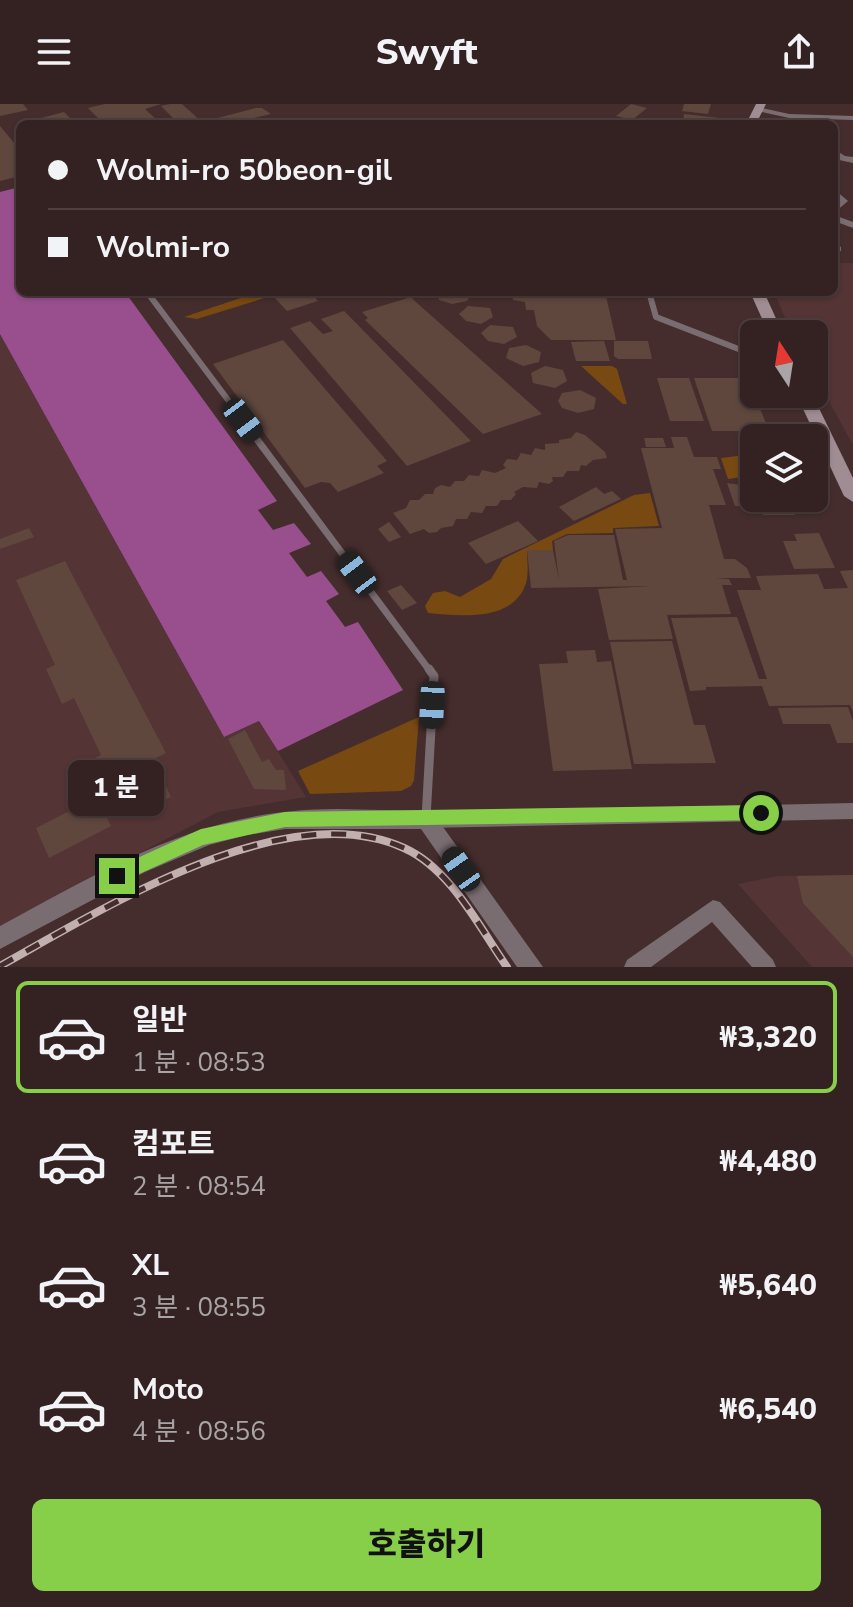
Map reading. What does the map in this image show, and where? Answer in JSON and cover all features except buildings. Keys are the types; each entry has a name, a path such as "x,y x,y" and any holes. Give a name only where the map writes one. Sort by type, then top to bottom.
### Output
{"main road":[{"path":"759,296 770,320"},
{"path":"811,408 853,496"}],"street":[{"path":"760,106 789,116 853,118"},
{"path":"789,116 794,120"},
{"path":"0,938 117,876 201,837 285,820 853,811"},
{"path":"426,820 531,967"},
{"path":"635,967 713,909 766,967"}],"lane":[{"path":"150,296 434,676 426,820"},
{"path":"650,296 656,317 740,350"}],"shaded area":[{"path":"16,188 16,296 128,296 277,501 258,510 273,530 294,523 311,544 289,553 307,577 321,571 339,594 326,601 345,627 358,622 403,690 278,751 259,721 224,737 0,334 0,192"},
{"path":"838,263 853,263 853,445 828,399 828,320 786,320 776,296 838,296"},
{"path":"246,296 271,296 197,319 184,317"},
{"path":"0,334 224,737 259,721 306,797 218,812 0,926"},
{"path":"581,366 612,366 617,369 627,404 623,404"},
{"path":"740,456 740,477 728,479 721,458"},
{"path":"650,493 659,526 613,528 613,533 567,534 552,541 553,550 527,550 526,583 520,596 510,605 484,614 428,613 425,606 433,593 445,591 460,597 491,579 503,559 634,495"},
{"path":"419,717 411,786 401,791 310,794 298,771"},
{"path":"853,875 853,967 812,967 738,884 778,876"}],"railway":[{"path":"0,966 142,889 196,865 251,847 305,836 357,835 404,848 436,870 463,900 507,967"}],"route":[{"path":"117,876 201,837 285,820 761,813"}]}
